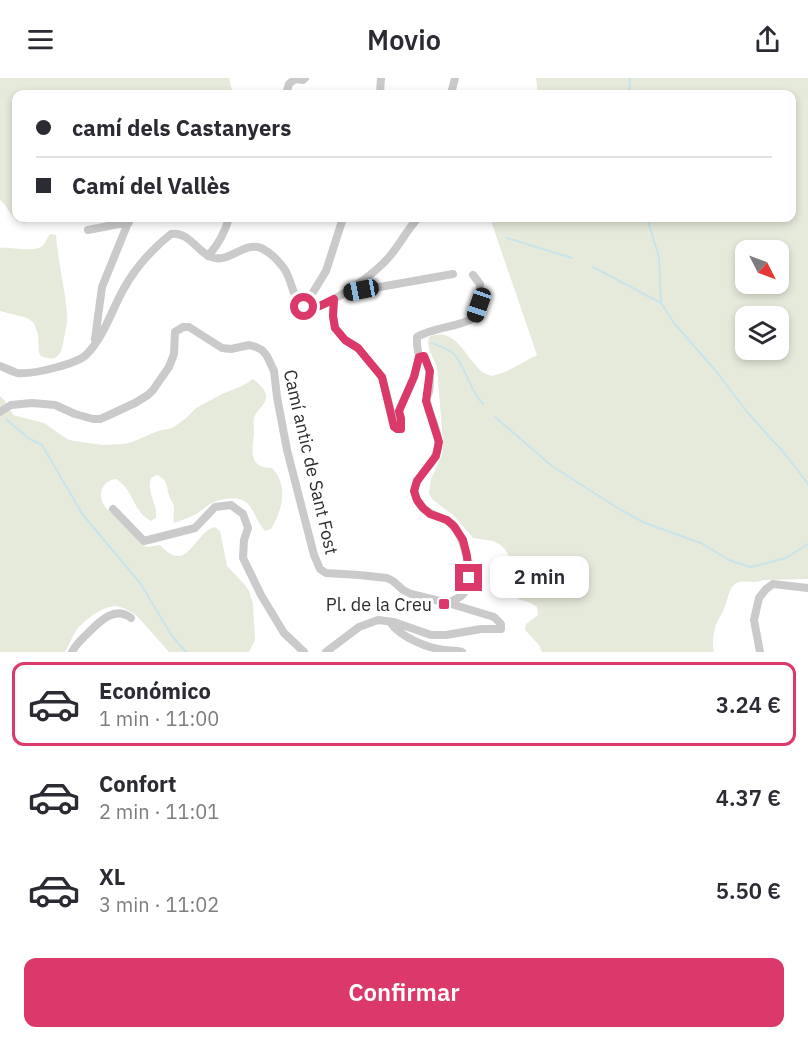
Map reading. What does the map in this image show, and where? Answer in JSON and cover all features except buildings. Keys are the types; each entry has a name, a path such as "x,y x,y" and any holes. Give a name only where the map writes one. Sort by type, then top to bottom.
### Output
{"street":[{"path":"287,90 289,84 295,79 305,78"},
{"path":"88,230 122,222"},
{"path":"94,346 102,286 129,222"},
{"path":"208,256 216,247 227,222"},
{"path":"304,307 326,271 342,222"},
{"path":"0,366 17,373 34,372 82,359 94,346 123,290 140,264 171,234 187,237 208,256 217,259 247,247 267,251 285,269 297,299 307,309 334,299 380,267 414,222"},
{"path":"342,294 453,274"},
{"path":"334,299 335,328 345,340 358,348 382,377 394,427 401,429 399,411 414,377 419,357 417,337 426,332 463,324 474,318 479,305 480,284 473,275"},
{"name":"Camí antic de Sant Fost","path":"0,412 11,405 32,403 55,405 75,414 100,419 135,403 153,390 169,367 174,354 175,332 183,327 189,327 222,348 249,345 256,347 267,356 274,371 287,450 314,555 322,572 387,578 411,594 448,603"},
{"path":"419,357 424,356 430,371 426,401 439,442 436,456 417,481 414,491 423,508 454,526 463,540 467,556 468,587 460,597 448,603"},
{"path":"113,509 144,541 195,528 215,507 231,505 243,514 248,528 244,540 243,558 284,633 303,652"},
{"path":"760,652 754,620 759,598 773,584 808,588"},
{"path":"326,652 359,627 378,620 431,635 501,629 501,624 494,617 448,603"},
{"path":"72,652 99,621 121,613 131,618"},
{"path":"389,622 412,640 446,651 462,652"}],"shaded area":[{"path":"0,78 229,78 232,90 12,90 12,216 0,200"},
{"path":"536,78 808,78 808,579 763,580 735,584 715,628 714,652 542,652 539,645 525,630 526,624 538,615 537,607 518,599 505,549 493,541 473,538 454,516 432,499 429,493 431,479 442,455 443,442 437,368 429,349 429,337 446,335 458,344 485,373 492,376 505,372 537,355 491,222 796,222 796,90 538,90"},
{"path":"50,234 56,235 67,317 62,349 57,357 53,358 41,356 39,353 38,334 34,323 27,318 0,311 0,248 37,248 42,246"},
{"path":"253,379 264,390 266,398 254,418 253,456 258,465 272,468 281,482 282,490 281,506 271,529 265,531 247,503 233,498 216,501 199,512 174,523 174,506 166,483 157,475 151,478 150,483 156,513 156,518 151,521 140,512 127,490 116,479 103,486 101,495 106,508 146,547 160,545 177,556 190,550 208,530 215,527 220,531 227,566 245,585 253,604 255,640 249,652 169,652 137,616 116,606 99,611 83,623 65,652 0,652 0,396 13,415 44,423 67,439 103,445 124,444 172,428 196,408"}],"waterway":[{"path":"629,90 630,78"},
{"path":"648,222 659,257 661,303 674,323 808,484"},
{"path":"507,238 572,258"},
{"path":"593,267 661,303"},
{"path":"432,343 454,354 483,404"},
{"path":"495,417 552,466 621,510 645,523 701,543 729,560 750,567 755,566 786,558 808,544"},
{"path":"6,419 28,438 42,445 83,515 140,583 172,636 186,652"}],"place":[{"name":"Pl. de la Creu","path":"444,604"}],"route":[{"path":"304,307 313,308 334,299 335,328 345,340 358,348 382,377 394,427 397,429 401,429 399,411 404,397 414,377 419,357 424,356 430,371 426,401 439,442 436,456 417,481 414,491 423,508 430,514 447,520 463,540 469,578"}]}
